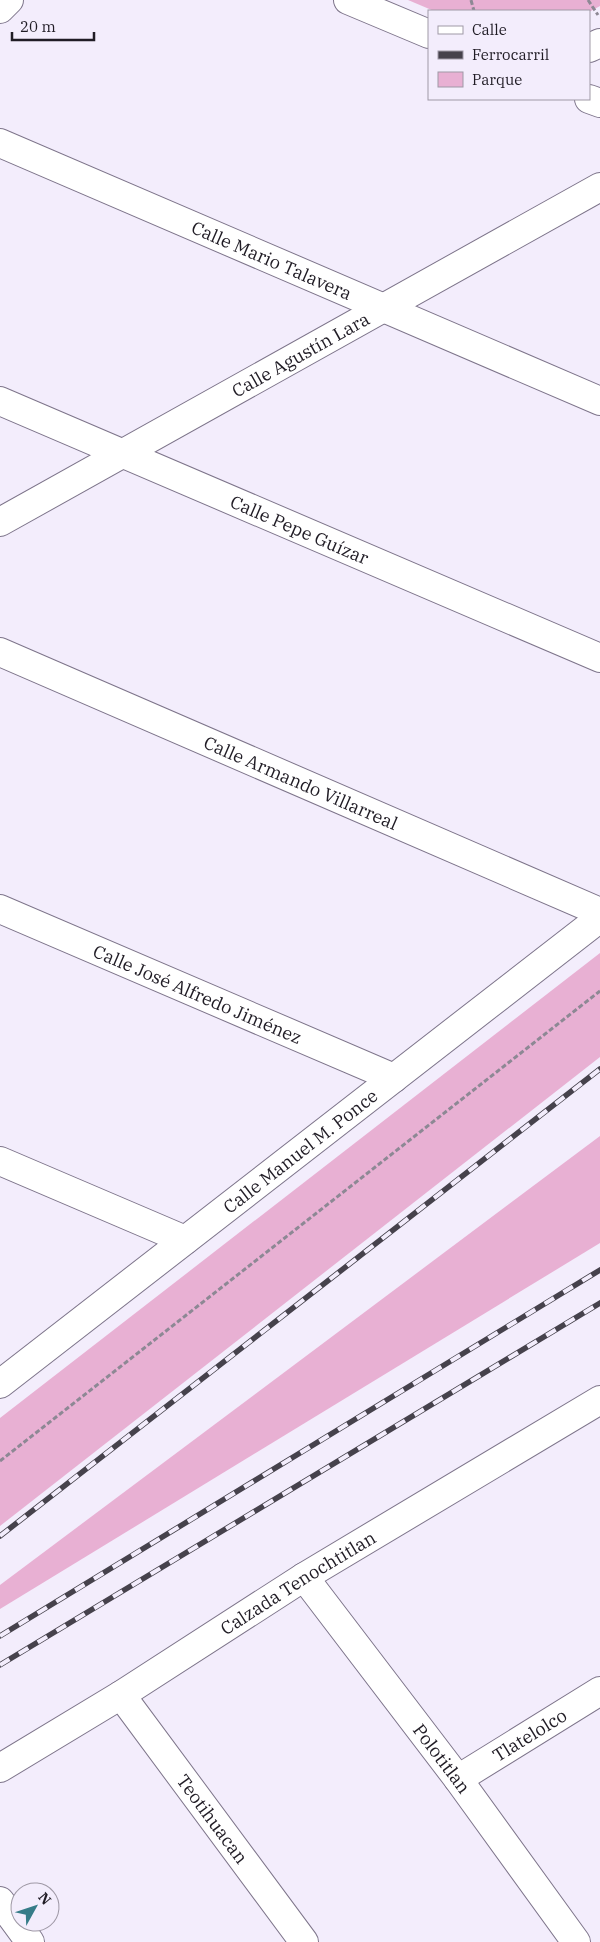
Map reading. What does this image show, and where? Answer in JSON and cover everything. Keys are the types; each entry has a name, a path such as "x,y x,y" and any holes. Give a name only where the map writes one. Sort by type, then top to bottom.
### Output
{"street":[{"path":"0,9 10,0"},
{"path":"348,0 428,34"},
{"name":"Calle Mario Talavera","path":"0,143 600,401"},
{"name":"Calle Agustín Lara","path":"0,522 600,187"},
{"name":"Calle Pepe Guízar","path":"0,401 600,658"},
{"name":"Calle Armando Villarreal","path":"0,652 600,912"},
{"name":"Calle José Alfredo Jiménez","path":"0,909 394,1078"},
{"name":"Calle Manuel M. Ponce","path":"0,1384 600,918"},
{"path":"0,1161 185,1240"},
{"name":"Calzada Tenochtitlan","path":"0,1768 121,1695 304,1577 600,1400"},
{"name":"Polotitlan","path":"304,1577 458,1779 576,1942"},
{"name":"Tlatelolco","path":"458,1779 600,1692"},
{"name":"Teotihuacan","path":"121,1695 304,1942"},
{"path":"0,1901 30,1942"}],"path":[{"path":"588,0 600,18"},
{"path":"0,1461 600,991"}],"green space":[{"path":"408,0 600,0 600,6 590,11 432,10"},
{"path":"600,953 600,1057 0,1526 0,1418"},
{"path":"600,1136 600,1243 0,1609 0,1585"}],"railway":[{"path":"0,1536 600,1069"},
{"path":"0,1636 600,1270"},
{"path":"0,1665 600,1303"}]}
